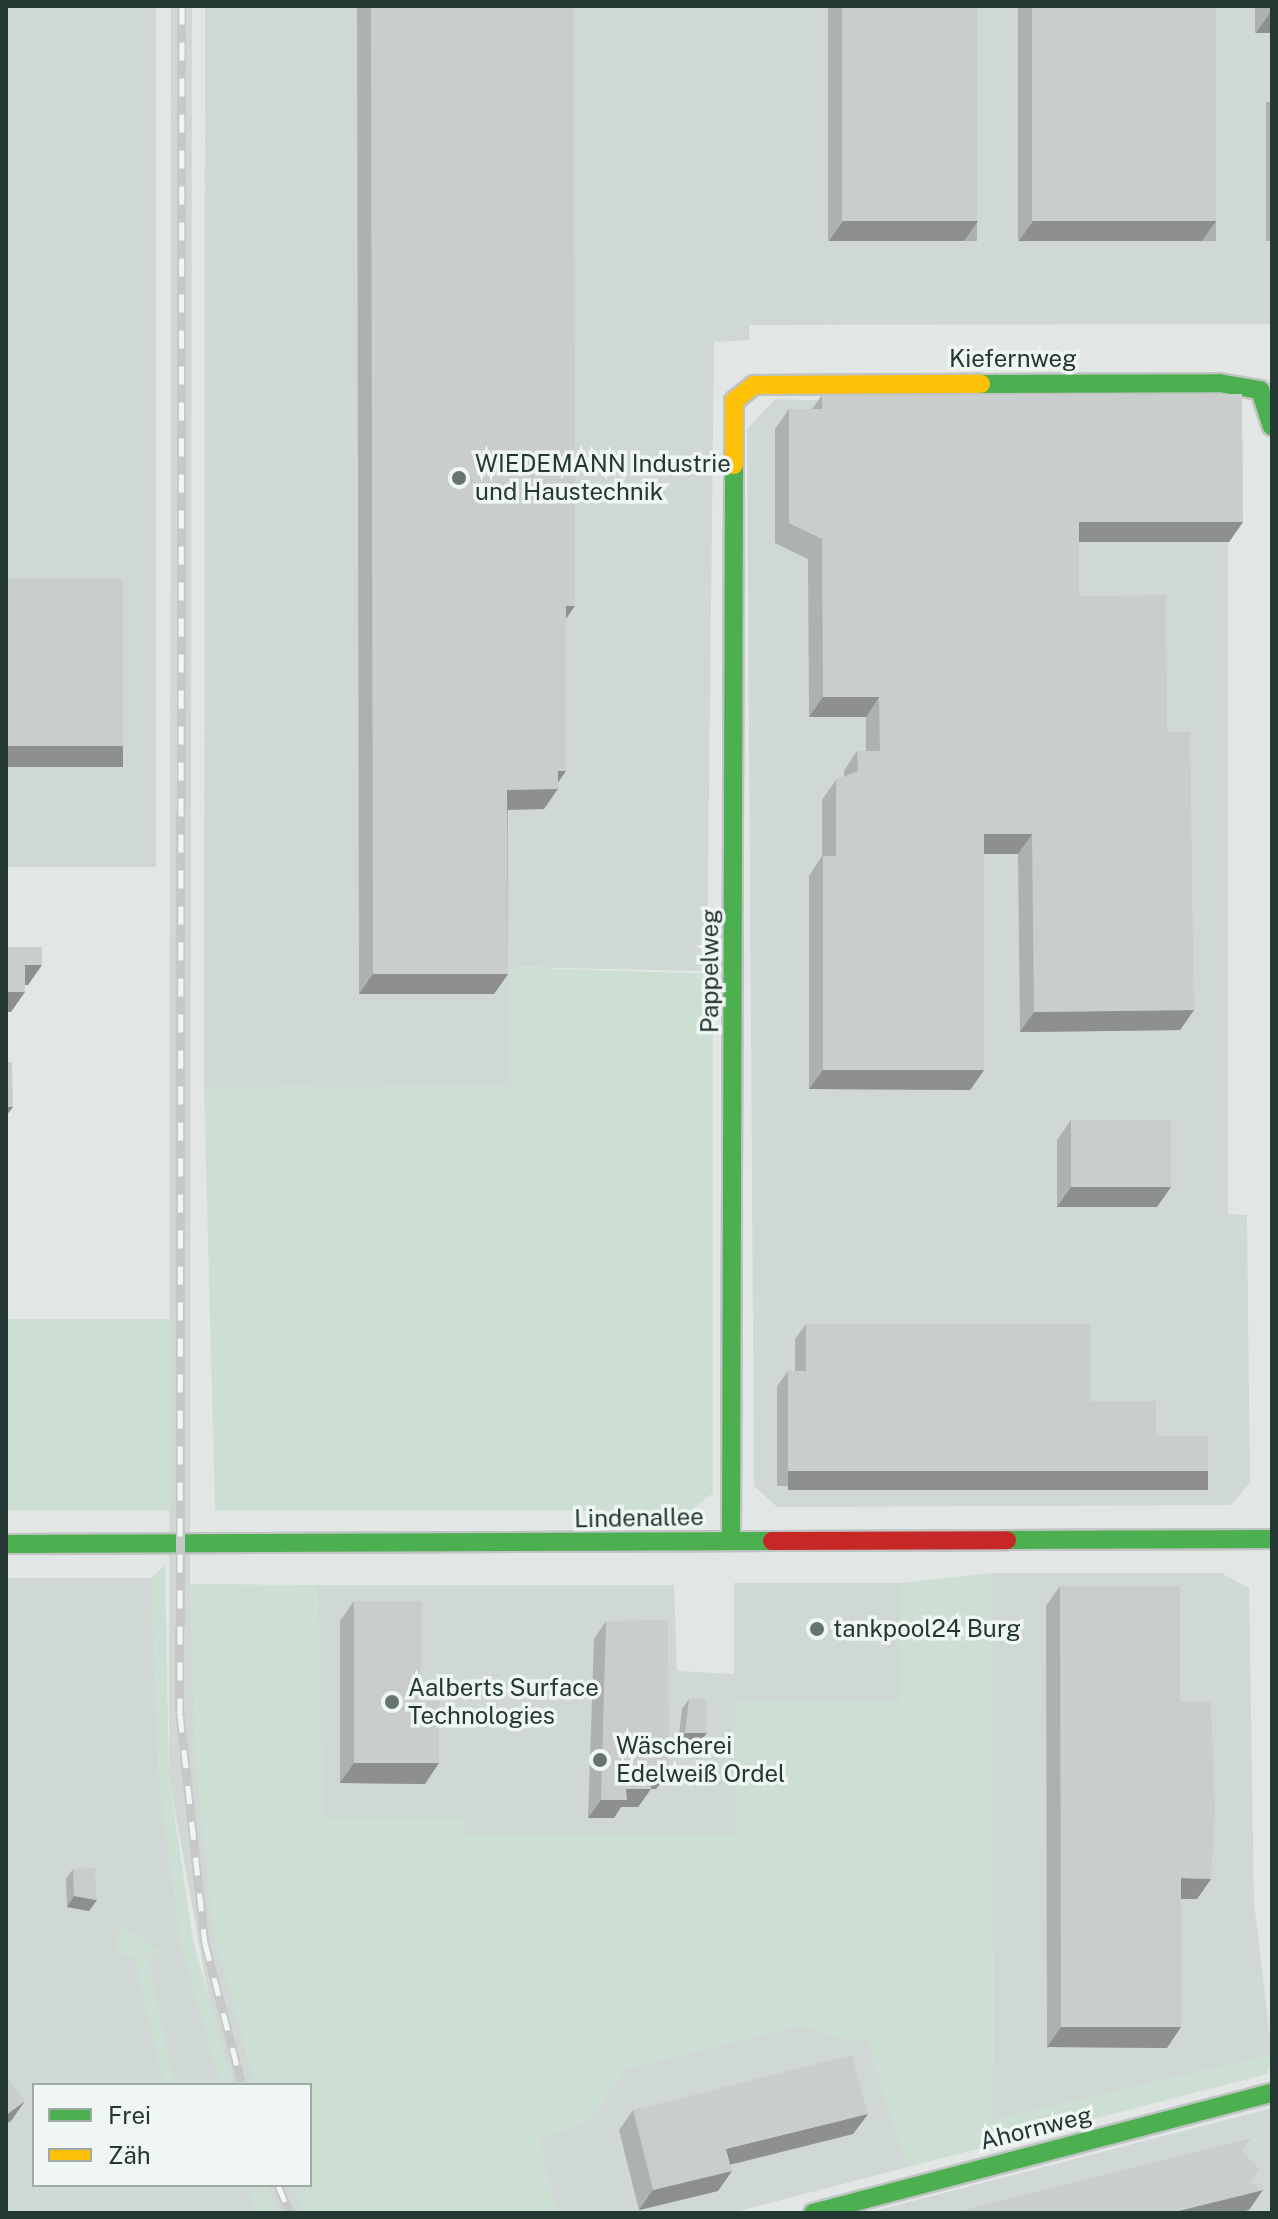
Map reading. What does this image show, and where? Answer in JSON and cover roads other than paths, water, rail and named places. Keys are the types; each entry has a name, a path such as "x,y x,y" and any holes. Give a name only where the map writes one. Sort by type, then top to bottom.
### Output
{"street":[{"name":"Kiefernweg","path":"734,401 745,388 764,385 1219,383 1260,390 1272,426"},
{"name":"Pappelweg","path":"731,1541 734,401"},
{"name":"Lindenallee","path":"6,1544 1272,1539"},
{"name":"Ahornweg","path":"813,2213 1272,2093"}],"railway":[{"path":"182,6 180,1714 205,1943 241,2083"},
{"path":"279,2187 290,2213"}],"place":[{"name":"WIEDEMANN Industrie und Haustechnik","path":"459,478"},
{"name":"tankpool24 Burg","path":"817,1629"},
{"name":"Aalberts Surface Technologies","path":"392,1702"},
{"name":"Wäscherei Edelweiß Ordel","path":"600,1760"}]}
